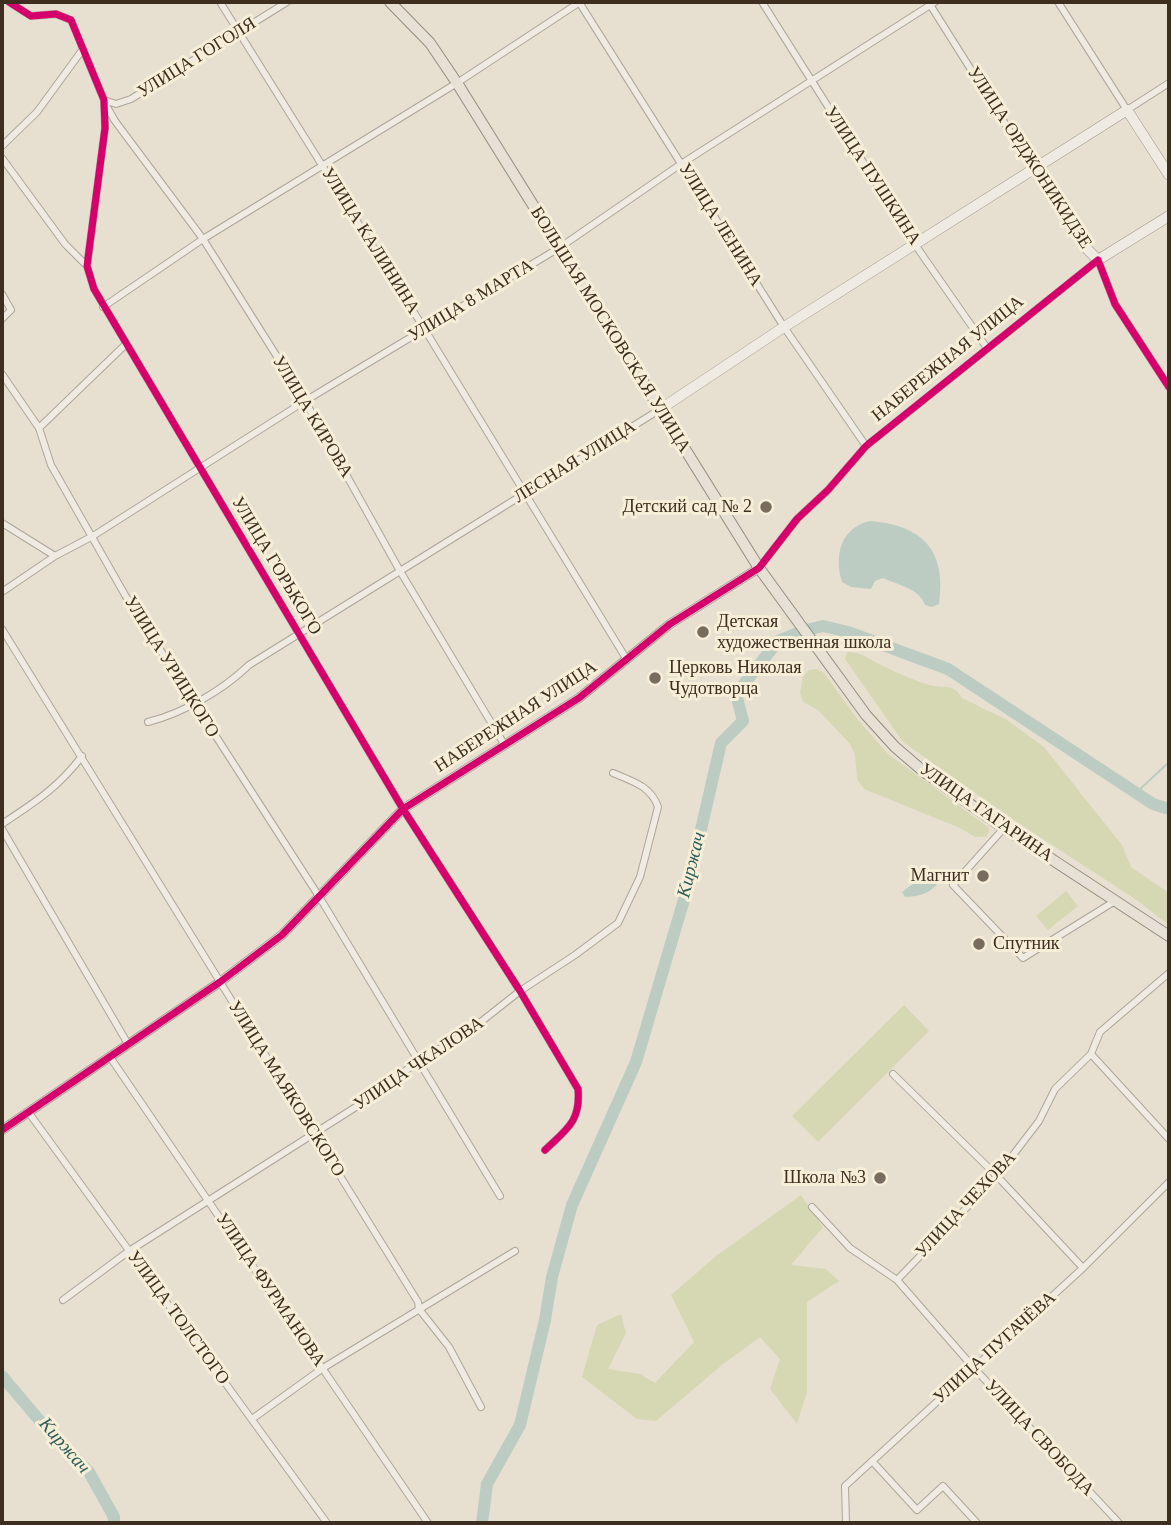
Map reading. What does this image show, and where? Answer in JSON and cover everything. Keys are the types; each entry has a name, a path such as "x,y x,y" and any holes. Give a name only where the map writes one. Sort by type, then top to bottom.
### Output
{"main road":[{"name":"БОЛЬШАЯ МОСКОВСКАЯ УЛИЦА","path":"390,2 430,43 457,83 759,568 828,661"},
{"name":"ЛЕСНАЯ УЛИЦА","path":"659,410 915,243 1128,110"},
{"path":"1128,110 1169,175"},
{"name":"УЛИЦА ОРДЖОНИКИДЗЕ","path":"1033,168 1086,248 1098,260"},
{"name":"НАБЕРЕЖНАЯ УЛИЦА","path":"1098,260 1169,216"},
{"name":"УЛИЦА ГАГАРИНА","path":"828,661 866,715 895,747 923,771 1004,828 1169,936"}],"street":[{"name":"УЛИЦА ГОРЬКОГО","path":"9,2 31,16 55,14 71,20 104,100 106,128 87,266 103,307 403,809 520,991 578,1089 579,1106 576,1118 545,1150"},
{"name":"УЛИЦА КАЛИНИНА","path":"220,2 526,492 627,660"},
{"name":"УЛИЦА ГОГОЛЯ","path":"104,100 116,104 124,103 287,2"},
{"path":"103,307 202,239 324,167 579,2"},
{"name":"УЛИЦА ЛЕНИНА","path":"579,2 784,327 866,446"},
{"name":"УЛИЦА ПУШКИНА","path":"762,2 915,243 987,348"},
{"path":"1058,2 1128,110 1169,83"},
{"name":"УЛИЦА 8 МАРТА","path":"2,592 55,556 93,536 305,401 559,248 681,164 931,3"},
{"name":"УЛИЦА ОРДЖОНИКИДЗЕ","path":"931,3 1033,168"},
{"path":"2,146 37,112 83,49"},
{"name":"УЛИЦА КИРОВА","path":"104,100 115,121 202,239 305,401 400,570 504,744"},
{"name":"УЛИЦА ГОРЬКОГО","path":"2,158 65,243 87,266"},
{"name":"УЛИЦА ОРДЖОНИКИДЗЕ","path":"1098,260 1115,304 1169,387"},
{"name":"НАБЕРЕЖНАЯ УЛИЦА","path":"2,1130 220,982 282,935 403,809 579,698 670,624 759,568 797,519 828,490 866,446 1098,260"},
{"path":"2,294 11,310 2,319"},
{"path":"39,428 125,345"},
{"name":"УЛИЦА УРИЦКОГО","path":"2,374 39,428 51,465 125,595 320,898 500,1196"},
{"name":"ЛЕСНАЯ УЛИЦА","path":"148,722 166,718 236,677 249,665 298,634 659,410"},
{"path":"2,523 55,556"},
{"name":"УЛИЦА МАЯКОВСКОГО","path":"2,629 418,1302 419,1309 449,1347 481,1407"},
{"path":"82,756 66,777 2,826 128,1044"},
{"name":"УЛИЦА ЧКАЛОВА","path":"63,1300 129,1251 208,1199 370,1098 417,1062 468,1031 618,923 640,877 658,807 650,792 640,784 613,773"},
{"path":"1004,828 953,885 1023,958 1117,900"},
{"name":"УЛИЦА ЧЕХОВА","path":"897,1280 997,1176 1039,1121 1055,1089 1091,1054 1100,1032 1169,973"},
{"path":"1091,1054 1169,1139"},
{"name":"УЛИЦА ФУРМАНОВА","path":"110,1057 428,1523"},
{"path":"893,1074 997,1176 1083,1268"},
{"name":"УЛИЦА ТОЛСТОГО","path":"29,1113 327,1523"},
{"name":"УЛИЦА ПУГАЧЁВА","path":"846,1523 845,1486 1083,1268 1169,1182"},
{"name":"УЛИЦА СВОБОДА","path":"812,1207 850,1248 897,1280 973,1367 1119,1523"},
{"path":"252,1419 323,1368 515,1251"},
{"path":"872,1461 917,1510 943,1486 977,1523"}],"green space":[{"path":"847,652 859,654 922,682 953,689 962,698 1007,720 1044,747 1122,845 1131,867 1169,893 1169,925 1138,901 1011,818 903,742 845,659"},
{"path":"817,669 824,673 858,720 888,754 988,827 986,837 975,837 960,828 864,789 857,779 855,755 850,744 818,710 803,702 800,693 803,676 809,670"},
{"path":"1066,891 1078,906 1048,930 1036,916"},
{"path":"904,1005 929,1031 818,1142 792,1116"},
{"path":"801,1195 823,1227 791,1265 826,1269 839,1281 807,1302 807,1392 797,1424 770,1389 780,1359 760,1337 656,1421 637,1419 582,1377 597,1325 621,1314 626,1333 608,1369 640,1374 655,1383 694,1342 671,1295 716,1256"}],"shaded area":[{"path":"870,521 904,528 927,544 939,569 939,604 932,607 925,605 913,591 883,578 875,581 871,589 851,587 842,582 839,553 842,544 852,530"},
{"path":"934,870 942,878 934,887 922,895 905,897 902,892 914,883 922,882 928,873"}],"waterway":[{"name":"Киржач","path":"482,1523 487,1484 520,1425 545,1320 552,1277 572,1205 636,1062 688,886 721,743 743,721 736,694 778,641 823,626 848,632 948,669 1153,804 1169,809"},
{"path":"1136,793 1169,762"},
{"name":"Киржач","path":"2,1376 51,1434 89,1472 114,1517 114,1523"}],"cycle path":[{"path":"9,2 31,16 56,14 71,20 104,100 105,128 87,266 94,289 403,809 520,991 578,1089 575,1117 545,1150"},
{"path":"2,1130 220,982 282,935 403,809 579,698 670,624 759,568 797,519 828,490 866,446 1098,260 1115,304 1169,387"}],"place":[{"name":"Детский сад № 2","path":"766,507"},
{"name":"Детская художественная школа","path":"703,632"},
{"name":"Церковь Николая Чудотворца","path":"655,678"},
{"name":"Магнит","path":"983,876"},
{"name":"Спутник","path":"979,944"},
{"name":"Школа №3","path":"880,1178"}]}
